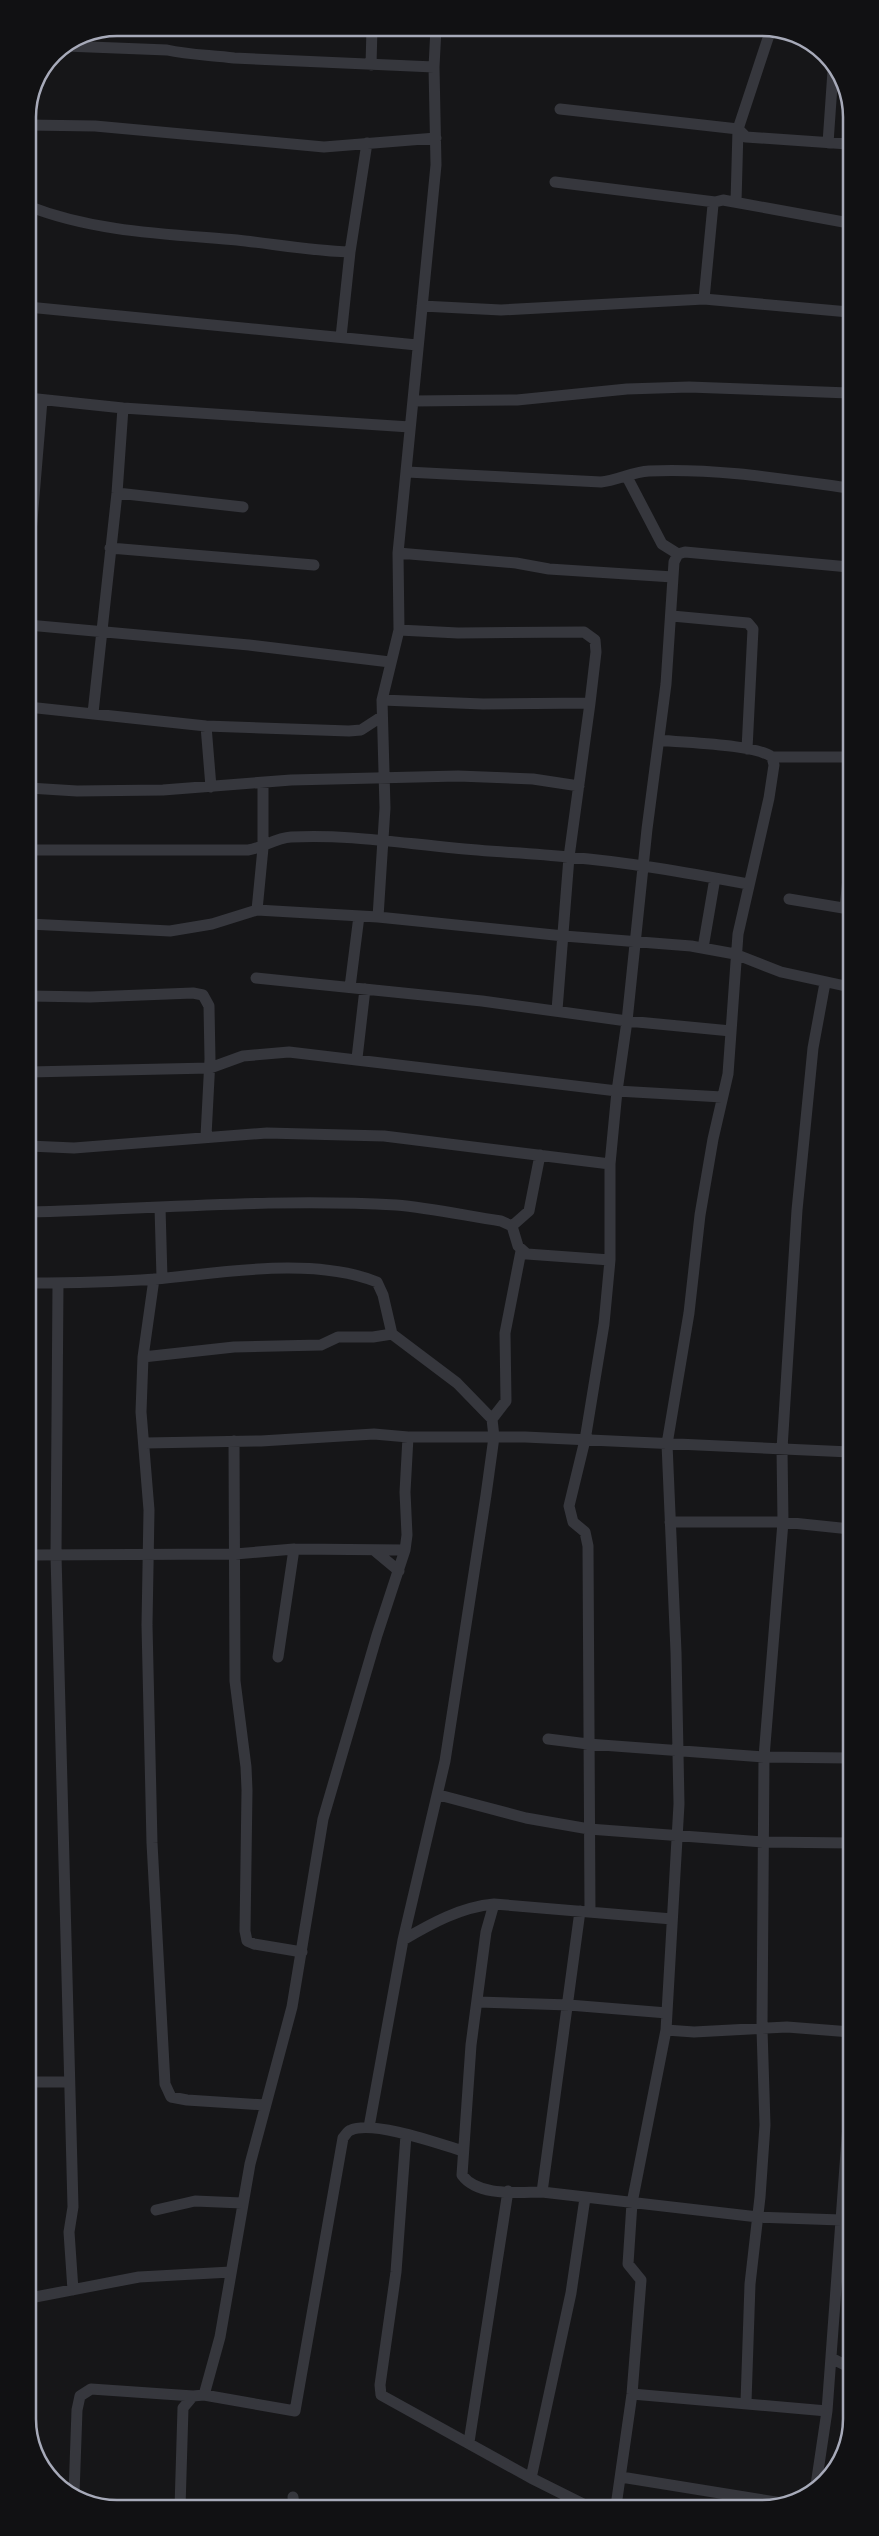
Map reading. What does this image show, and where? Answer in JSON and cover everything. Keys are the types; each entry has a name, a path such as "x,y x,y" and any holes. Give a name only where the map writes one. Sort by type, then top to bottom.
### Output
{"street":[{"path":"371,65 372,36"},
{"path":"378,917 385,779 381,717 382,700 399,630 398,553 407,472 417,344 433,202 436,138 434,68 436,36"},
{"path":"736,202 738,129 769,36"},
{"path":"80,46 167,50 183,54 211,54 234,58 434,68"},
{"path":"828,143 832,78"},
{"path":"560,109 738,129 746,137 843,144"},
{"path":"36,125 95,126 324,147 436,138"},
{"path":"341,338 350,252 367,143"},
{"path":"555,182 715,202 723,200 843,222"},
{"path":"704,299 713,205 715,202"},
{"path":"36,209 55,217 96,226 260,242 313,250 350,252"},
{"path":"422,306 501,310 704,299 843,311"},
{"path":"36,308 417,344"},
{"path":"413,401 517,400 628,389 689,387 843,393"},
{"path":"36,399 123,408 410,427"},
{"path":"36,472 42,400"},
{"path":"93,713 123,408"},
{"path":"407,472 601,482 626,477 638,472 653,471 761,475 843,487"},
{"path":"626,477 662,544 678,554"},
{"path":"116,493 243,507"},
{"path":"110,548 314,565"},
{"path":"542,2192 569,2005 585,1911 589,1828 588,1546 585,1532 573,1522 569,1506 585,1440 604,1324 610,1260 610,1164 617,1091 637,942 643,866 672,616 674,562 678,554 685,552 843,566"},
{"path":"398,553 516,563 549,569 673,577"},
{"path":"672,616 748,623 754,629 747,750"},
{"path":"36,626 249,645 390,662"},
{"path":"399,630 458,633 584,632 595,640 596,652 590,703 569,857 557,1010"},
{"path":"382,700 483,704 590,703"},
{"path":"36,708 206,726 349,731 361,730 381,717"},
{"path":"206,726 211,787"},
{"path":"617,2500 632,2394 641,2280 628,2264 632,2203 666,2030 679,1804 676,1652 667,1444 689,1313 700,1215 728,1074 735,954 748,884 770,798 774,765 772,757 766,752 658,740"},
{"path":"772,757 843,757"},
{"path":"36,788 77,791 211,787 291,780 498,776 579,786"},
{"path":"257,910 263,848 263,783"},
{"path":"36,850 248,850 263,848 273,841 290,837 383,839 454,848 569,857 643,866 748,884"},
{"path":"703,948 715,878"},
{"path":"790,899 843,908"},
{"path":"36,924 170,931 212,924 257,910 378,917 703,948 735,954 780,972 843,986"},
{"path":"350,987 359,916"},
{"path":"256,978 557,1010 627,1021 731,1031"},
{"path":"746,2402 750,2284 758,2217 765,2125 762,2029 764,1757 783,1522 782,1449 804,1127 813,1048 825,983"},
{"path":"357,1058 365,989"},
{"path":"36,996 90,997 193,993 203,995 209,1006 210,1068 206,1136"},
{"path":"36,1072 210,1068 243,1056 289,1052 357,1058 617,1091 722,1097"},
{"path":"36,1146 74,1148 206,1136 267,1133 384,1136 610,1164"},
{"path":"512,1226 529,1211 540,1155"},
{"path":"36,1212 296,1203 390,1205 501,1221 512,1226 521,1251 505,1333 506,1401 492,1419"},
{"path":"160,1208 158,1278 143,1357 141,1412 149,1510 146,1625 152,1833 165,2084 171,2097 187,2100 265,2105"},
{"path":"521,1251 539,1256 610,1260"},
{"path":"36,1283 158,1278 265,1269 299,1269 363,1277 377,1282 383,1295 392,1334 457,1383 492,1419 494,1437 439,1795 403,1940 369,2127"},
{"path":"58,1283 56,1555 73,2207 70,2232 73,2290"},
{"path":"143,1357 234,1347 320,1345 338,1337 373,1337 392,1334"},
{"path":"145,1443 374,1434 408,1438 494,1437 843,1452"},
{"path":"180,2500 183,2408 198,2396 220,2337 242,2203 265,2105 292,2007 323,1819 377,1635 405,1550 407,1535 405,1492 408,1438"},
{"path":"234,1441 235,1681 246,1768 247,1849 244,1931 248,1940 254,1944 302,1952"},
{"path":"670,1522 783,1522 843,1528"},
{"path":"36,1555 235,1554 294,1550 405,1550"},
{"path":"278,1658 294,1550"},
{"path":"375,1551 399,1571"},
{"path":"548,1739 588,1744 677,1749 764,1757 843,1758"},
{"path":"439,1795 526,1818 589,1828 763,1842 843,1843"},
{"path":"403,1940 430,1924 460,1911 494,1904 672,1919"},
{"path":"494,1904 486,1932 471,2045 462,2175 466,2181 478,2188 542,2192 758,2217 841,2220"},
{"path":"478,2002 569,2005 667,2013"},
{"path":"666,2030 694,2032 788,2027 843,2031"},
{"path":"36,2082 69,2082"},
{"path":"74,2487 77,2410 80,2396 91,2389 198,2396 295,2411 344,2138 352,2129 369,2127 463,2151"},
{"path":"406,2135 396,2272 380,2385 381,2395 531,2478 575,2500"},
{"path":"469,2442 508,2191"},
{"path":"817,2478 827,2411 843,2193"},
{"path":"531,2478 569,2302 585,2198"},
{"path":"156,2210 195,2201 242,2203"},
{"path":"36,2297 139,2277 231,2272"},
{"path":"831,2358 843,2364"},
{"path":"632,2394 746,2402 827,2411"},
{"path":"621,2477 763,2500"}]}
